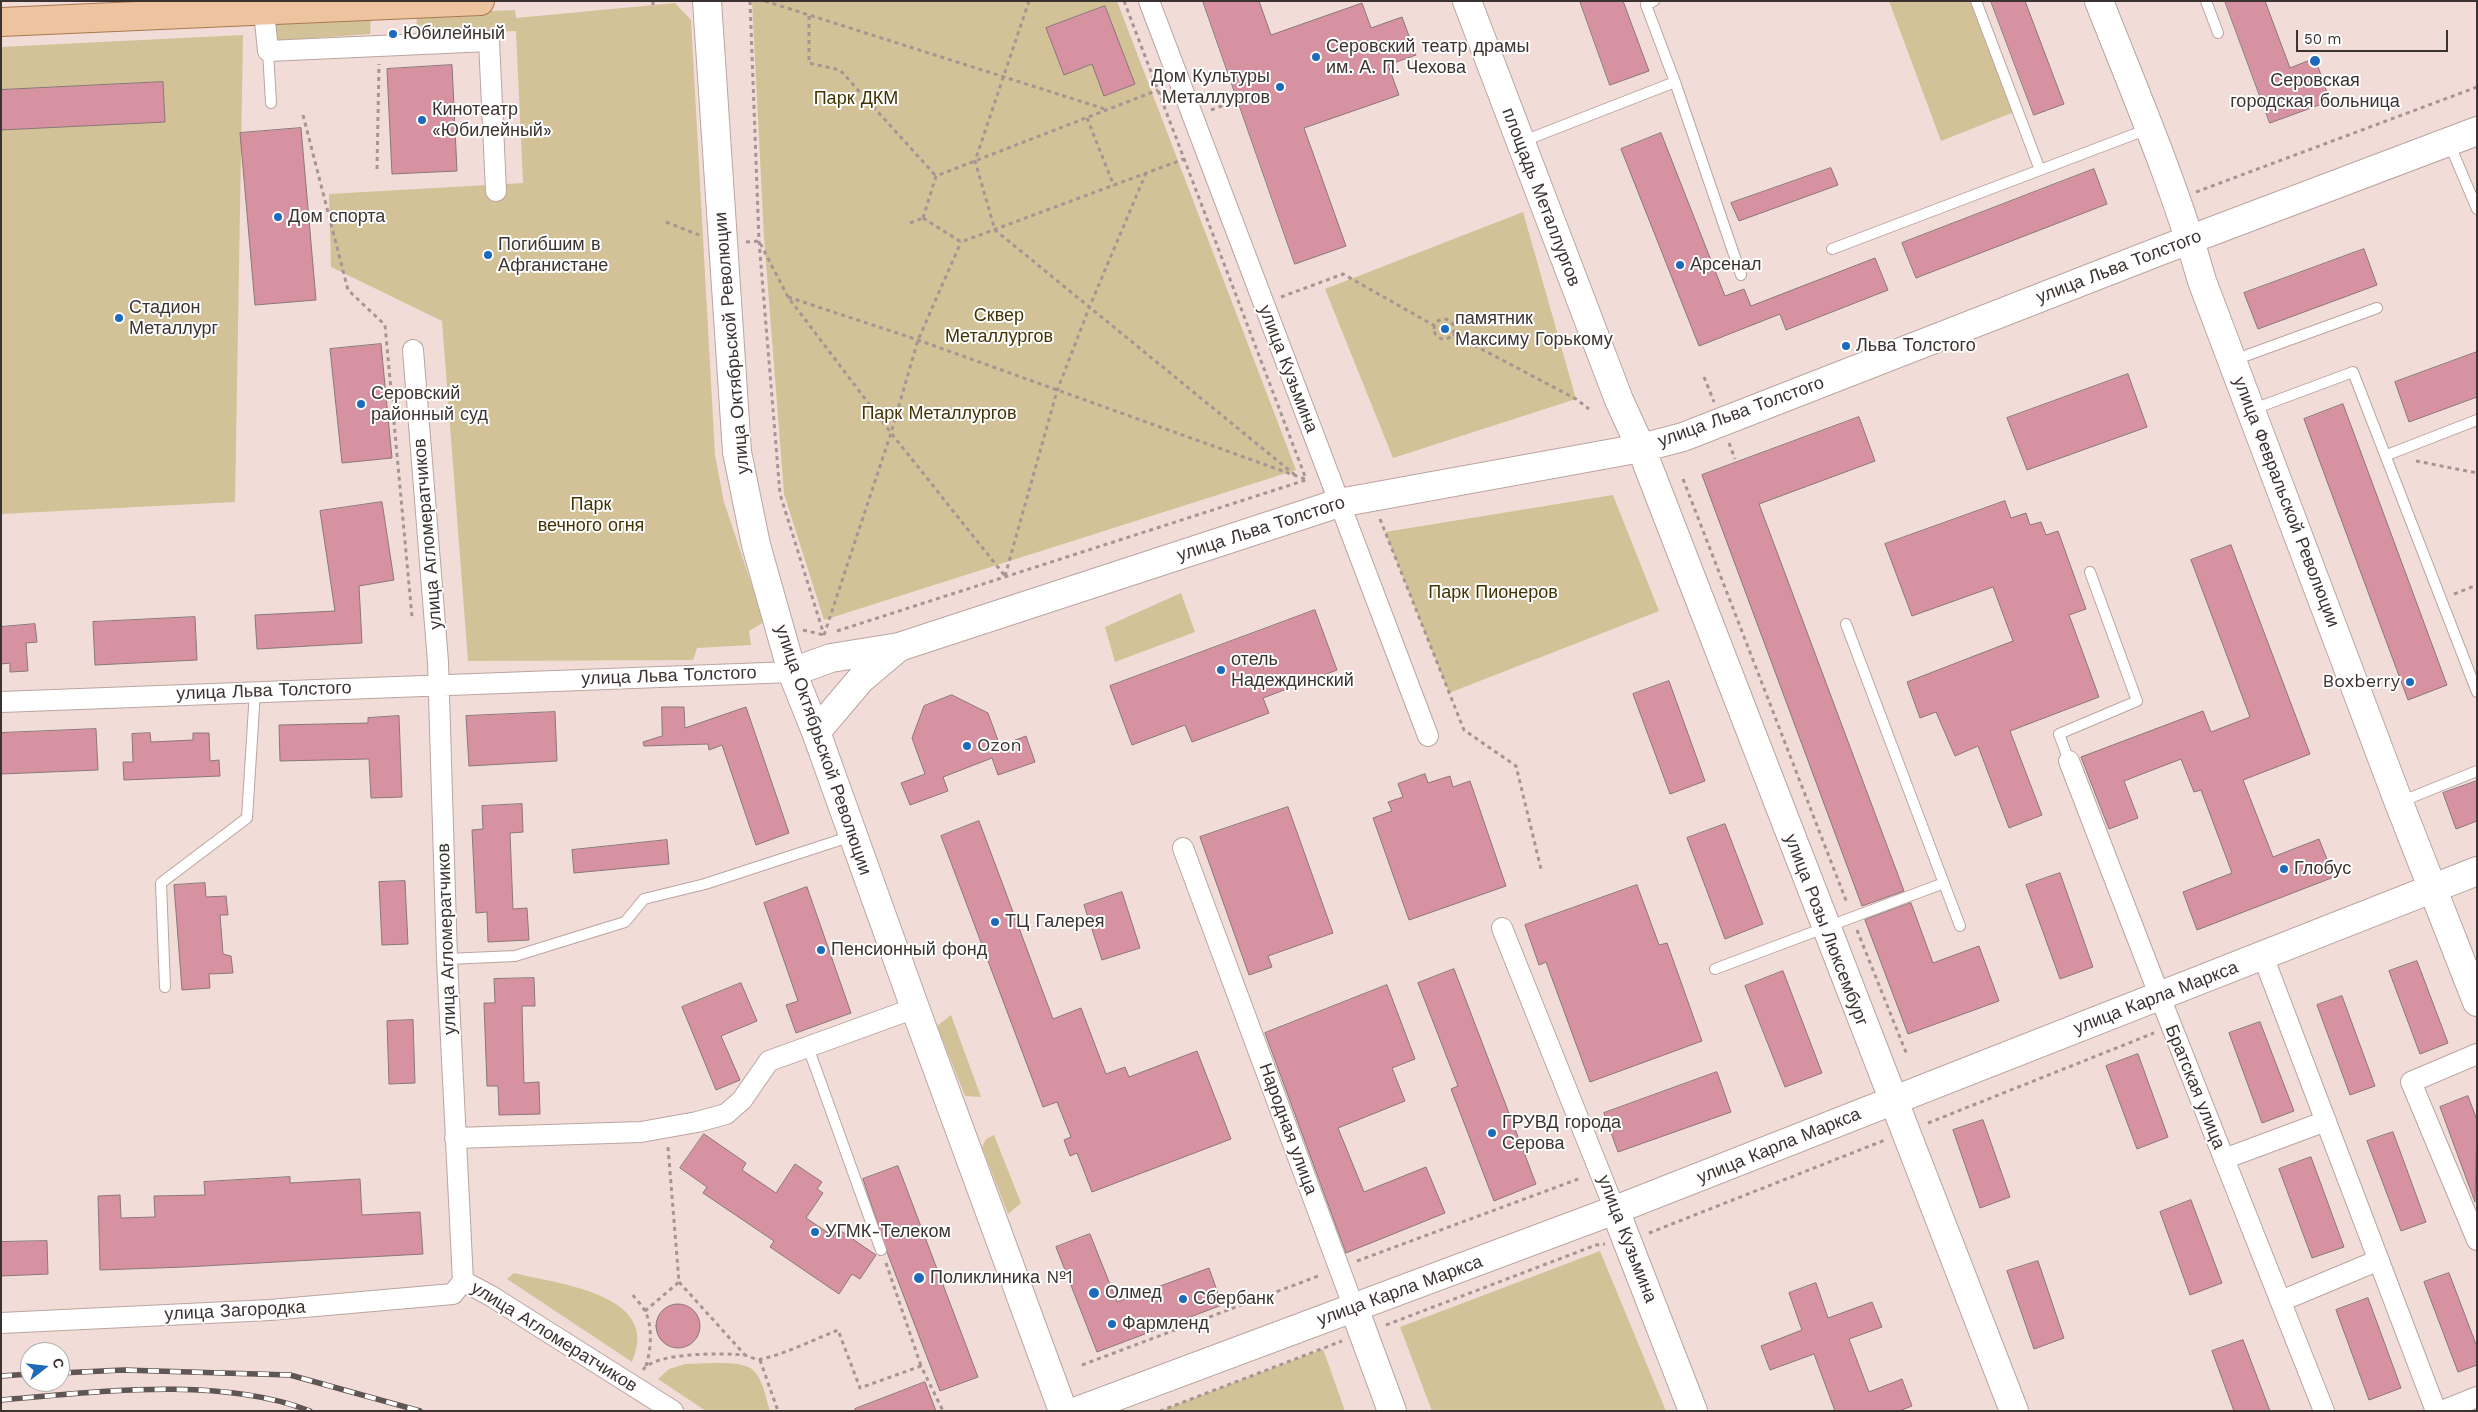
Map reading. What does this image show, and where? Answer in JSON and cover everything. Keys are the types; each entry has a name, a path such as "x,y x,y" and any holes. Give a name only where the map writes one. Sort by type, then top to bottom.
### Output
{"main road":[{"path":"1,22 57,10 264,11 480,1"}],"street":[{"name":"улица Октябрьской Революции","path":"707,1 737,452 756,546 792,672 816,732 914,1008 1062,1411"},
{"name":"улица Кузьмина","path":"1149,1 1428,736"},
{"name":"площадь Металлургов","path":"1467,1 1619,400 1640,448"},
{"name":"улица Февральской Революции","path":"2099,1 2176,200 2202,281 2399,803 2477,1002"},
{"path":"264,11 268,51 489,41 496,191"},
{"name":"улица Льва Толстого","path":"1,702 792,672 831,658 899,647 1339,503 1640,448 1683,437 2477,131"},
{"name":"улица Агломератчиков","path":"413,350 439,684 447,959 463,1282 491,1296 673,1411"},
{"name":"улица Розы Люксембург","path":"1640,448 2014,1411"},
{"path":"816,732 861,679 899,647"},
{"name":"Братская улица","path":"2069,762 2171,1026 2324,1411"},
{"name":"Народная улица","path":"1183,848 1392,1411"},
{"name":"улица Карла Маркса","path":"1076,1411 1615,1210 2477,871"},
{"name":"улица Кузьмина","path":"1502,928 1628,1242 1693,1411"},
{"path":"2263,956 2436,1411"},
{"path":"456,1138 641,1132 697,1122 726,1114 742,1100 769,1061 914,1008"},
{"path":"2474,1227 2410,1082 2477,1054"},
{"path":"2224,1159 2326,1121"},
{"path":"2281,1301 2379,1260"},
{"name":"улица Загородка","path":"1,1323 270,1310 376,1301 453,1294 463,1282"},
{"path":"2442,1411 2477,1396"}],"lane":[{"path":"1654,1 1646,5 1675,82 1740,275"},
{"path":"1976,1 2040,170"},
{"path":"2206,1 2218,33"},
{"path":"268,51 272,103"},
{"path":"1520,142 1675,82"},
{"path":"1832,249 2149,128"},
{"path":"2449,142 2477,209"},
{"path":"2233,361 2376,308"},
{"path":"2251,410 2353,372 2387,455 2477,692"},
{"path":"2387,455 2477,420"},
{"path":"2069,762 2059,734 2137,701 2090,572"},
{"path":"1846,624 1960,926"},
{"path":"165,987 161,883 247,818 255,691"},
{"path":"2399,803 2477,772"},
{"path":"447,959 515,956 624,922 644,899 706,884 853,836"},
{"path":"1715,969 1944,883"},
{"path":"808,1047 881,1250"}],"path":[{"path":"750,1 759,241 780,494 824,635"},
{"path":"766,1 1108,110"},
{"path":"1029,1 1002,76 976,161 995,230 1295,475"},
{"path":"1124,1 1306,479"},
{"path":"809,16 809,62 840,70 936,176"},
{"path":"377,168 380,46"},
{"path":"2176,200 2477,88"},
{"path":"936,176 1158,90"},
{"path":"304,115 348,290 385,325 413,623"},
{"path":"1087,118 1114,186"},
{"path":"824,635 891,433 918,340 961,242 1184,159"},
{"path":"1004,576 1057,391 1089,308 1146,173"},
{"path":"910,223 922,218 936,176"},
{"path":"922,218 961,242"},
{"path":"759,241 788,297 891,433 1004,576"},
{"path":"1264,303 1343,274 1435,326"},
{"path":"788,297 918,340 1306,479"},
{"path":"1443,320 1449,320 1455,329 1450,338 1440,338 1436,336 1435,326 1443,320"},
{"path":"1453,334 1576,399 1589,409"},
{"path":"1704,377 1715,406"},
{"path":"2387,455 2477,473"},
{"path":"824,635 1306,479 1329,476"},
{"path":"1683,479 1852,918 1907,1055"},
{"path":"1373,496 1384,532 1464,730 1516,766 1541,869"},
{"path":"2441,598 2477,585"},
{"path":"1160,1411 1596,1245 1628,1242 2171,1026"},
{"path":"666,1128 678,1282 745,1355"},
{"path":"881,1250 922,1366 943,1411"},
{"path":"645,1311 678,1282"},
{"path":"633,1295 645,1311 650,1343 650,1353 634,1386"},
{"path":"645,1366 665,1359 692,1355 745,1355 760,1360 838,1330 860,1388 922,1366"},
{"path":"760,1360 778,1411"}],"green space":[{"name":"Парк Металлургов","path":"752,1 1117,1 1296,470 824,620 784,494 764,237"},
{"path":"1889,1 1972,1 2014,112 1941,141"},
{"name":"Парк вечного огня","path":"675,3 691,20 715,455 724,502 764,622 749,631 751,645 697,648 693,660 468,661 442,321 331,267 329,194 523,183 516,31 416,35 417,14 515,10 516,18"},
{"path":"371,17 370,34 272,41 270,24"},
{"name":"Стадион Металлург","path":"243,35 235,502 1,514 1,47"},
{"path":"1523,212 1576,399 1393,458 1325,289"},
{"name":"Парк Пионеров","path":"1613,495 1659,611 1449,693 1385,532"},
{"path":"1181,593 1195,632 1115,662 1105,627"},
{"path":"951,1015 981,1097 965,1096 937,1026"},
{"path":"994,1135 1021,1203 1008,1214 982,1147 986,1139"},
{"path":"1600,1251 1666,1411 1432,1411 1400,1327"},
{"path":"514,1273 578,1288 600,1296 619,1306 633,1321 638,1339 632,1362 507,1279"},
{"path":"1323,1349 1345,1411 1160,1411"},
{"path":"711,1363 749,1367 760,1379 770,1411 706,1411 658,1379 669,1369 685,1364"}],"building":[{"path":"1203,1 1259,1 1271,35 1362,3 1371,28 1402,17 1416,55 1388,65 1399,95 1304,128 1346,246 1295,264"},
{"path":"1580,1 1623,1 1649,71 1610,85"},
{"path":"1991,1 2025,1 2064,104 2034,115"},
{"path":"2225,1 2265,1 2290,68 2315,58 2330,101 2270,123"},
{"path":"1105,6 1135,84 1104,96 1092,64 1064,75 1046,28"},
{"name":"Кинотеатр «Юбилейный»","path":"452,65 457,171 392,174 387,69"},
{"path":"163,82 165,122 1,130 1,90"},
{"name":"Дом спорта","path":"301,128 316,300 255,305 240,133"},
{"path":"1661,133 1725,296 1744,289 1751,306 1875,258 1888,290 1786,330 1780,314 1699,346 1621,149"},
{"path":"1831,168 1838,185 1739,221 1731,203"},
{"path":"2094,169 2107,204 1916,278 1902,243"},
{"path":"2364,249 2377,285 2258,329 2244,293"},
{"name":"Серовский районный суд","path":"381,344 392,458 342,463 330,349"},
{"path":"2477,352 2477,397 2409,422 2395,382"},
{"path":"2128,374 2147,427 2027,470 2007,418"},
{"path":"2343,404 2447,685 2408,700 2304,419"},
{"path":"1859,417 1875,461 1759,504 1904,891 1862,906 1702,475"},
{"path":"2005,501 2011,518 2026,513 2030,525 2041,522 2046,535 2058,531 2086,609 2069,615 2099,697 2010,731 2042,815 2009,828 1978,746 1955,756 1936,712 1920,718 1907,682 2013,641 1993,587 1912,616 1885,544"},
{"path":"382,502 394,580 359,586 362,643 257,649 255,615 335,611 320,511"},
{"path":"2231,545 2310,754 2243,780 2273,857 2319,839 2334,877 2197,930 2183,892 2232,873 2201,790 2194,792 2181,759 2124,781 2138,818 2109,829 2081,757 2203,711 2211,732 2250,717 2191,560"},
{"name":"отель Надеждинский","path":"1315,610 1337,670 1263,698 1269,713 1192,742 1185,725 1132,745 1110,686"},
{"path":"195,617 197,660 95,665 93,622"},
{"path":"35,624 37,642 26,643 28,671 10,672 10,663 1,664 1,627"},
{"path":"1669,681 1705,781 1670,794 1633,694"},
{"path":"952,695 988,713 1000,746 1026,736 1035,762 998,775 992,758 943,777 948,791 910,805 901,783 925,774 912,738 924,706"},
{"path":"662,707 684,707 685,728 746,707 789,833 756,845 722,745 709,750 708,744 644,746 643,742 662,736"},
{"path":"555,712 557,761 469,766 466,716"},
{"path":"399,716 402,797 371,798 369,759 280,761 279,725 368,723 368,718"},
{"path":"96,729 98,770 1,774 1,733"},
{"path":"150,733 151,742 193,740 193,733 209,733 210,761 219,760 220,776 124,780 123,762 133,762 132,734"},
{"path":"1425,774 1428,783 1450,776 1453,787 1470,781 1506,886 1409,920 1373,818 1392,811 1388,802 1403,797 1398,784"},
{"path":"2477,781 2477,821 2456,829 2443,793"},
{"path":"522,804 523,832 510,833 513,909 527,908 529,940 488,942 487,912 476,913 472,830 483,829 482,806"},
{"path":"1288,807 1333,933 1268,956 1272,967 1249,975 1200,837"},
{"name":"ТЦ Галерея","path":"979,821 1053,1019 1081,1008 1106,1074 1125,1067 1129,1077 1197,1051 1231,1139 1092,1192 1077,1153 1070,1156 1064,1140 1071,1137 1057,1102 1043,1107 941,836"},
{"path":"1725,824 1763,924 1725,939 1687,838"},
{"path":"667,840 669,864 574,873 572,850"},
{"path":"2060,873 2093,967 2060,979 2026,885"},
{"path":"405,881 408,944 382,945 379,882"},
{"path":"205,883 206,897 226,896 228,915 220,915 223,954 231,956 233,973 209,974 210,988 182,990 174,885"},
{"path":"1637,885 1659,945 1667,943 1702,1041 1590,1082 1546,962 1539,965 1525,925"},
{"path":"807,887 851,1013 796,1033 786,1005 798,1001 764,903"},
{"path":"1122,892 1140,948 1102,960 1084,905"},
{"path":"1911,903 1933,963 1979,946 1999,1001 1908,1034 1865,920"},
{"path":"2417,961 2448,1043 2420,1054 2389,971"},
{"name":"ГРУВД города Серова","path":"1454,969 1536,1184 1494,1201 1451,1089 1458,1086 1418,983"},
{"path":"1783,971 1822,1073 1785,1087 1745,986"},
{"path":"534,978 535,1006 522,1006 524,1083 539,1082 540,1114 499,1115 498,1086 487,1086 484,1003 495,1003 494,979"},
{"path":"741,983 757,1021 721,1036 740,1080 716,1090 682,1007"},
{"path":"1387,985 1415,1059 1392,1068 1405,1101 1338,1128 1364,1192 1426,1167 1445,1213 1346,1253 1265,1033"},
{"path":"2342,996 2375,1086 2350,1095 2317,1005"},
{"path":"413,1020 415,1083 389,1084 387,1021"},
{"path":"2260,1022 2294,1111 2262,1123 2229,1033"},
{"path":"2138,1054 2168,1137 2137,1149 2106,1066"},
{"path":"1717,1072 1731,1112 1618,1152 1604,1113"},
{"path":"2468,1096 2477,1120 2475,1202 2440,1107"},
{"path":"1983,1120 2010,1197 1980,1208 1953,1130"},
{"path":"2393,1132 2426,1222 2401,1231 2367,1141"},
{"path":"704,1134 746,1163 742,1170 776,1193 795,1164 822,1182 817,1189 823,1193 806,1218 833,1236 838,1229 876,1255 860,1279 852,1274 839,1294 770,1247 774,1241 703,1193 707,1187 680,1168"},
{"path":"2311,1157 2344,1247 2312,1258 2279,1169"},
{"name":"Поликлиника №1","path":"898,1166 978,1377 940,1391 887,1252 863,1179"},
{"path":"290,1177 290,1183 360,1179 362,1215 420,1212 423,1254 100,1270 98,1196 120,1195 121,1218 155,1217 154,1196 205,1195 204,1182"},
{"path":"2191,1200 2222,1283 2190,1295 2160,1212"},
{"path":"1090,1234 1117,1302 1209,1268 1222,1305 1097,1352 1056,1247"},
{"path":"47,1241 48,1274 1,1276 1,1242"},
{"path":"2038,1261 2064,1338 2034,1349 2007,1271"},
{"path":"2449,1273 2477,1347 2477,1365 2458,1372 2424,1282"},
{"path":"1816,1283 1828,1318 1872,1302 1882,1327 1849,1339 1869,1392 1902,1379 1912,1406 1899,1411 1835,1411 1814,1354 1770,1370 1761,1346 1802,1330 1789,1293"},
{"path":"2368,1298 2401,1388 2369,1400 2336,1310"},
{"path":"674,1304 682,1304 694,1310 700,1326 694,1342 682,1348 674,1348 662,1342 656,1330 656,1322 662,1310"},
{"path":"2243,1340 2270,1411 2234,1411 2212,1351"},
{"path":"925,1382 936,1411 855,1411 855,1409"}],"railway":[{"path":"70,1373 123,1370 290,1375 420,1411"},
{"path":"1,1376 20,1375"},
{"path":"1,1400 77,1393 157,1389 198,1390 237,1393 275,1400 310,1411"}],"place":[{"name":"Юбилейный","path":"393,34"},
{"name":"Серовский театр драмы им. А. П. Чехова","path":"1316,57"},
{"name":"Серовская городская больница","path":"2315,61"},
{"name":"Дом Культуры Металлургов","path":"1280,87"},
{"name":"Кинотеатр «Юбилейный»","path":"422,120"},
{"name":"Дом спорта","path":"278,217"},
{"name":"Погибшим в Афганистане","path":"488,255"},
{"name":"Арсенал","path":"1680,265"},
{"name":"Стадион Металлург","path":"119,318"},
{"name":"памятник Максиму Горькому","path":"1445,329"},
{"name":"Льва Толстого","path":"1846,346"},
{"name":"Серовский районный суд","path":"361,404"},
{"name":"отель Надеждинский","path":"1221,670"},
{"name":"Boxberry","path":"2410,682"},
{"name":"Ozon","path":"967,746"},
{"name":"Глобус","path":"2284,869"},
{"name":"ТЦ Галерея","path":"995,922"},
{"name":"Пенсионный фонд","path":"821,950"},
{"name":"ГРУВД города Серова","path":"1492,1133"},
{"name":"УГМК-Телеком","path":"815,1232"},
{"name":"Поликлиника №1","path":"919,1278"},
{"name":"Олмед","path":"1094,1293"},
{"name":"Сбербанк","path":"1183,1299"},
{"name":"Фармленд","path":"1112,1324"}],"park label":[{"name":"Парк ДКМ","path":"856,99"},
{"name":"Сквер Металлургов","path":"999,326"}]}
